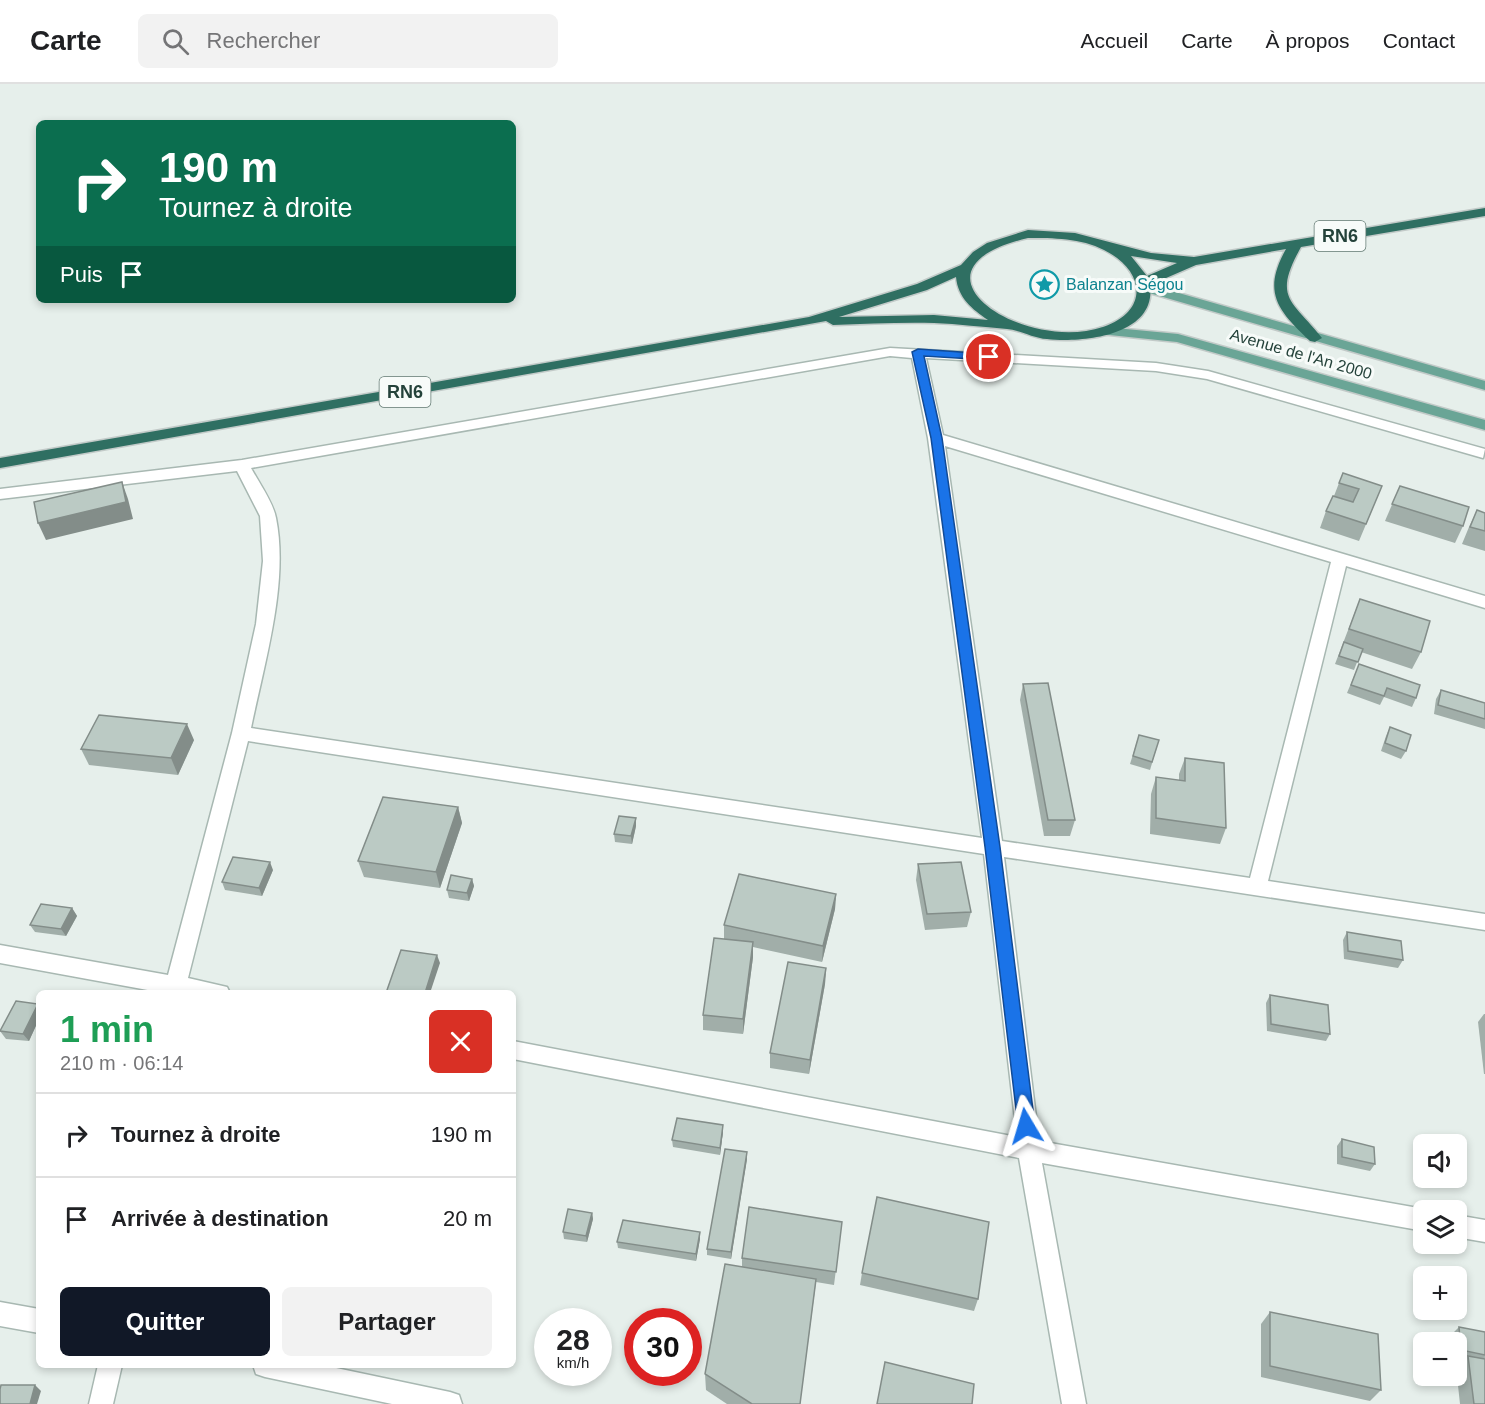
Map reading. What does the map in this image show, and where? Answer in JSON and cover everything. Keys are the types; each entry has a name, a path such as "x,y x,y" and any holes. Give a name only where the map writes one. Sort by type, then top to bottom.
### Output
{"highway":[{"name":"RN6","path":"1101,245 1151,257 1194,261 1485,212"},
{"path":"1028,234 1066,235 1101,245 1125,258 1140,275 1144,285 1140,308 1131,317 1105,331 1088,335 1050,335 1012,327 993,318 978,306 965,287 965,268 981,249 1010,237 1028,234"},
{"path":"1296,244 1281,271 1278,284 1282,300 1294,319 1315,338"},
{"name":"RN6","path":"1144,285 1194,261"},
{"name":"RN6","path":"0,463 811,321 922,287 965,268"},
{"name":"RN6","path":"811,321 934,319 1012,327"}],"main road":[{"name":"Avenue de l'An 2000","path":"1144,285 1315,338 1485,386"},
{"name":"Avenue de l'An 2000","path":"1105,331 1178,338 1485,425"}],"street":[{"path":"0,494 242,465 855,356 890,352 1156,367 1208,375 1483,453"},
{"path":"918,352 936,438 993,847 1029,1150 1074,1404"},
{"path":"936,438 1485,602"},
{"path":"0,954 175,989 241,733 264,624 271,561 268,516 242,465"},
{"path":"1257,887 1340,558"},
{"path":"241,733 1485,922"},
{"path":"516,1051 1029,1150 1413,1218"},
{"path":"1467,1228 1485,1231"},
{"path":"0,1314 36,1320"},
{"path":"101,1404 109,1368"},
{"path":"279,1368 450,1404"}],"building":[{"path":"1343,473 1382,486 1366,524 1326,511 1333,496 1353,502 1359,489 1339,483"},
{"path":"122,482 126,502 38,523 34,502"},
{"path":"1400,486 1469,507 1463,526 1392,504"},
{"path":"1477,510 1485,513 1485,531 1470,527"},
{"path":"1360,599 1430,621 1421,652 1349,629"},
{"path":"1344,642 1363,649 1358,662 1339,656"},
{"path":"1359,664 1420,685 1416,698 1387,688 1384,696 1351,685"},
{"path":"1048,683 1075,820 1048,820 1023,684"},
{"path":"1441,690 1485,703 1485,719 1438,705"},
{"path":"99,715 187,724 171,758 81,749"},
{"path":"1390,727 1411,735 1406,751 1385,743"},
{"path":"1139,735 1159,740 1152,762 1133,756"},
{"path":"1185,758 1224,763 1226,828 1156,818 1156,777 1185,781"},
{"path":"383,797 458,807 436,872 358,861"},
{"path":"619,816 636,818 631,836 614,834"},
{"path":"233,857 270,862 259,888 222,882"},
{"path":"961,862 971,912 927,914 918,864"},
{"path":"739,874 836,894 823,946 724,925"},
{"path":"451,875 472,879 467,893 447,890"},
{"path":"41,904 72,908 61,929 30,925"},
{"path":"1347,932 1401,941 1403,960 1348,951"},
{"path":"714,938 753,942 743,1019 703,1015"},
{"path":"401,950 437,955 426,990 387,990"},
{"path":"788,962 826,968 810,1060 770,1053"},
{"path":"1270,995 1328,1005 1330,1034 1271,1024"},
{"path":"16,1001 36,1004 23,1034 0,1031"},
{"path":"677,1118 723,1125 720,1148 672,1140"},
{"path":"1342,1139 1374,1147 1375,1164 1342,1157"},
{"path":"725,1149 747,1152 731,1252 707,1249"},
{"path":"877,1197 989,1222 978,1299 862,1273"},
{"path":"749,1207 842,1222 836,1272 742,1258"},
{"path":"568,1209 592,1213 586,1236 563,1232"},
{"path":"623,1220 700,1232 696,1254 617,1242"},
{"path":"725,1264 816,1279 800,1404 752,1404 705,1374"},
{"path":"1270,1312 1378,1334 1381,1390 1270,1366"},
{"path":"1459,1327 1485,1332 1485,1355 1467,1351 1467,1332 1459,1332"},
{"path":"1468,1356 1485,1359 1485,1404 1474,1404"},
{"path":"885,1362 974,1384 972,1404 877,1404"},
{"path":"1,1385 35,1385 30,1404 0,1404"}],"place":[{"name":"Balanzan Ségou","path":"1045,284"}],"route":[{"path":"989,357 918,352 936,438 993,847 1026,1126"}]}
